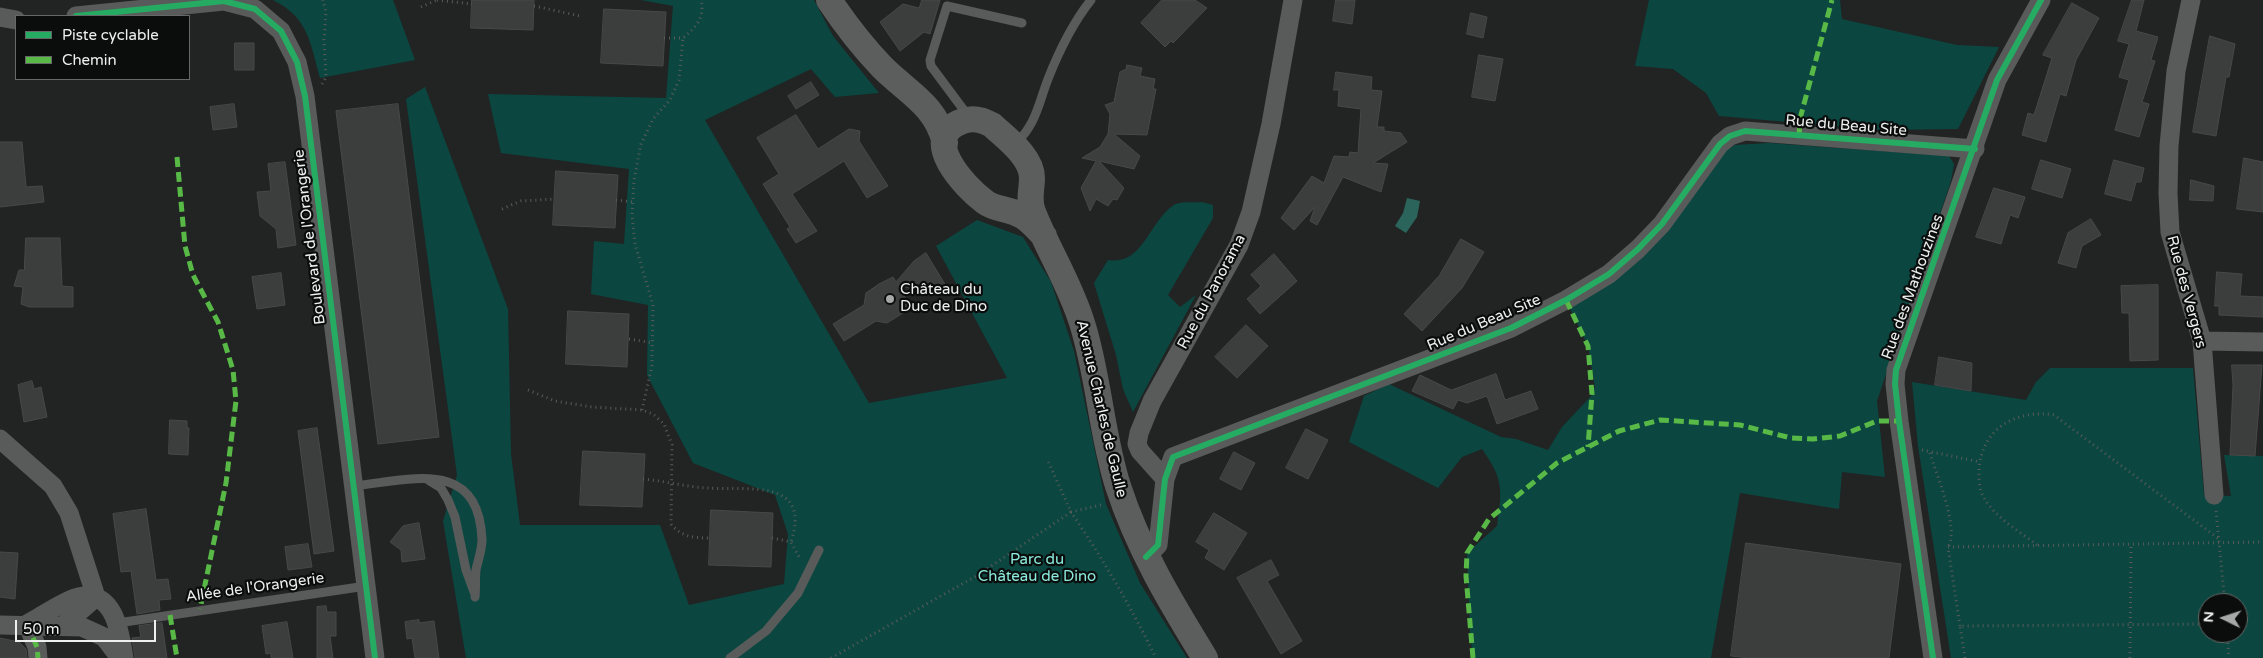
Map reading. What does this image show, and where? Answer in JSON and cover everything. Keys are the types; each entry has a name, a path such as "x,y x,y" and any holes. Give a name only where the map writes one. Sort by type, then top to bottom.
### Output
{"main road":[{"name":"Avenue Charles de Gaulle","path":"829,0 854,36 869,53 937,119 945,143 944,152 951,167 983,201 1027,218 1044,236"},
{"name":"Avenue Charles de Gaulle","path":"921,102 941,114 965,120 985,121 992,125 1029,164 1032,180 1030,190 1031,206 1070,288 1082,322 1092,357 1109,451 1124,503 1146,557 1205,658"},
{"path":"945,143 946,137 953,126 965,120"},
{"path":"995,206 1014,206 1022,202 1030,190"}],"street":[{"name":"Rue du Panorama","path":"1166,479 1140,451 1137,444 1139,433 1152,401 1239,245 1251,212 1271,124 1293,0"},
{"name":"Rue des Mathouzines","path":"1933,658 1895,384 1900,358 1975,149 1997,80 2041,0"},
{"name":"Rue des Vergers","path":"2191,0 2176,71 2169,146 2168,193 2170,232 2202,341 2214,496"},
{"name":"Boulevard de l'Orangerie","path":"86,15 224,1 255,9 281,30 297,62 305,96 375,658"},
{"path":"0,17 15,20"},
{"name":"Rue du Beau Site","path":"1146,557 1158,545 1166,479 1173,457 1511,328 1573,296 1608,274 1638,249 1662,224 1720,144 1730,136 1745,131 1790,133 1975,149"},
{"path":"2202,341 2263,342"},
{"path":"0,439 53,486 69,513 96,597"},
{"path":"27,624 77,596 96,597 112,609 118,623 124,658"},
{"path":"64,625 96,597"},
{"path":"0,624 82,627 104,637 120,658"},
{"path":"27,624 37,647 38,658"}],"lane":[{"path":"1013,146 1034,123 1049,77 1068,34 1091,0"},
{"path":"965,120 963,109 931,66 930,60 947,6 1022,22"},
{"path":"353,486 426,478 454,483 470,496 479,511 482,542 476,571 476,597 466,570 454,517 448,500 441,488 426,478"},
{"path":"730,658 766,631 798,593 820,550"},
{"name":"Allée de l'Orangerie","path":"118,623 366,586"}],"path":[{"path":"322,84 326,77 324,40 326,12 323,0"},
{"path":"422,7 437,0 472,4"},
{"path":"664,38 683,38 697,26 704,11 701,0"},
{"path":"534,6 580,16"},
{"path":"642,410 652,366 653,304 636,244 632,202 641,144 653,119 670,100 679,80 683,38"},
{"path":"502,209 521,201 555,199"},
{"path":"616,200 632,202"},
{"path":"628,339 653,343"},
{"path":"528,390 555,402 592,407 642,410 653,414 664,424 672,445 671,524 677,532 688,536 710,538"},
{"path":"2037,545 2003,519 1983,496 1979,480 1980,462 1984,446 1992,432 2006,421 2038,412 2054,415 2219,539"},
{"path":"1918,446 1924,452 1980,462"},
{"path":"1930,453 1951,521 1952,541 1948,547 1965,658"},
{"path":"1047,459 1071,512 1105,563 1156,658"},
{"path":"643,479 708,488 771,490 784,496 793,509 796,527 791,542"},
{"path":"2214,496 2224,593"},
{"path":"831,658 978,575 1071,512 1106,504 1124,503"},
{"path":"772,538 791,542 799,554 805,578"},
{"path":"1948,547 2220,544 2243,540 2263,542"},
{"path":"2130,658 2131,544"},
{"path":"1960,626 2198,624"},
{"path":"2228,643 2229,658"}],"green space":[{"path":"273,0 393,0 415,60 320,78 310,43 301,23 285,7"},
{"name":"Parc du Château de Dino","path":"641,0 814,0 833,36 879,93 835,97 811,69 705,120 869,403 1007,378 936,246 977,220 1023,237 1051,282 1074,351 1106,504 1140,583 1187,658 466,658 443,521 457,475 406,99 425,87 508,309 511,454 520,525 660,525 689,605 784,584 788,534 775,495 693,463 647,375 648,305 591,294 594,241 624,244 629,169 501,153 488,94 666,98 673,6"},
{"path":"1649,0 1840,0 1842,19 1957,45 1999,47 1958,129 1880,130 1719,116 1706,93 1673,69 1635,66"},
{"path":"1769,143 1949,156 1954,164 1951,181 1877,401 1885,477 1842,472 1839,509 1740,493 1711,658 1473,658 1470,633 1467,553 1497,526 1500,503 1498,477 1482,449 1462,457 1438,488 1349,442 1364,396 1389,384 1501,437 1516,439 1548,450 1562,427 1592,395 1595,387 1588,346 1566,300 1622,272 1718,156 1735,145"},
{"path":"1202,202 1213,205 1213,218 1168,295 1180,307 1196,295 1133,412 1123,389 1116,355 1094,283 1108,260 1120,260 1130,256 1145,241 1165,212 1174,205"},
{"path":"2050,368 2193,368 2204,495 2231,496 2224,455 2263,456 2263,658 1951,658 1918,446 1912,382 2026,400 2036,382"}],"shaded area":[{"path":"1407,198 1420,201 1417,217 1406,233 1395,226 1403,213"}],"building":[{"path":"472,0 534,0 533,30 471,28"},
{"path":"922,0 940,0 930,34 924,32 900,51 880,22 903,4 919,8"},
{"path":"1162,0 1195,0 1207,8 1173,43 1171,41 1165,47 1141,23"},
{"path":"1336,0 1355,0 1352,24 1333,21"},
{"path":"2132,0 2144,0 2136,31 2158,37 2151,60 2155,61 2142,102 2149,104 2139,137 2115,130 2129,80 2119,77 2129,44 2118,41"},
{"path":"2072,3 2099,18 2076,60 2066,96 2060,94 2046,142 2022,135 2028,113 2034,115 2052,58 2043,55"},
{"path":"604,9 666,12 663,66 601,63"},
{"path":"1471,13 1487,17 1483,38 1467,34"},
{"path":"2210,36 2235,44 2229,77 2226,77 2216,136 2193,132"},
{"path":"235,43 254,43 254,70 235,70"},
{"path":"1479,55 1503,59 1495,101 1472,97"},
{"path":"1127,65 1142,68 1140,76 1155,79 1153,89 1156,89 1147,135 1114,134 1140,156 1134,169 1099,161 1124,188 1117,200 1113,199 1108,206 1096,199 1090,211 1081,188 1096,161 1082,158 1100,147 1108,134 1110,114 1105,105 1114,102 1120,72 1126,69"},
{"path":"1336,72 1372,77 1371,90 1382,91 1377,127 1384,127 1384,131 1401,133 1407,142 1373,163 1388,164 1381,192 1343,177 1317,225 1310,221 1315,207 1294,230 1281,218 1312,176 1324,183 1334,156 1349,157 1350,152 1358,153 1361,109 1338,106 1339,90 1334,90"},
{"path":"811,82 819,95 796,109 788,96"},
{"path":"234,104 237,127 213,130 210,107"},
{"path":"398,104 439,437 378,444 336,111"},
{"path":"796,115 818,149 849,129 860,131 859,141 888,186 867,198 844,161 792,194 817,231 796,243 787,229 790,227 763,184 779,174 757,138"},
{"path":"0,142 22,142 26,187 42,186 44,202 0,207"},
{"path":"2244,158 2263,162 2263,212 2237,209"},
{"path":"2041,160 2071,169 2062,198 2032,189"},
{"path":"2114,160 2144,168 2141,182 2136,182 2131,201 2105,194"},
{"path":"285,162 296,245 278,248 276,229 260,216 257,192 271,191 268,164"},
{"path":"556,171 618,175 615,228 553,225"},
{"path":"2191,180 2214,186 2213,201 2190,200"},
{"path":"1994,188 2025,197 2018,218 2010,215 2001,244 1976,237"},
{"path":"2091,219 2101,235 2082,246 2076,268 2058,263 2068,233"},
{"path":"26,238 60,238 62,286 73,287 73,307 29,307 21,304 23,287 14,286 19,270 24,270"},
{"path":"1461,239 1484,252 1462,288 1422,331 1404,314 1439,276"},
{"path":"926,253 946,286 929,295 898,284 911,308 887,323 876,321 844,341 833,324 864,305 866,293 879,284 893,277 896,282 914,261"},
{"path":"1274,254 1297,281 1260,314 1247,299 1261,286 1251,275"},
{"path":"2217,272 2242,274 2240,296 2263,297 2263,317 2219,315 2219,306 2215,306"},
{"path":"281,273 285,305 257,309 252,277"},
{"path":"2158,285 2158,360 2130,361 2129,313 2122,313 2121,286"},
{"path":"568,311 629,314 627,367 566,364"},
{"path":"1246,325 1268,346 1237,378 1215,357"},
{"path":"1939,357 1972,363 1971,391 1935,385"},
{"path":"2232,365 2262,365 2255,456 2230,455"},
{"path":"1496,374 1505,400 1531,391 1538,409 1497,424 1487,396 1467,403 1458,400 1453,409 1412,391 1420,375 1451,390"},
{"path":"32,381 34,389 41,387 47,417 24,422 18,385"},
{"path":"170,420 187,421 187,428 189,428 188,455 169,454"},
{"path":"317,428 334,551 314,554 298,431"},
{"path":"1306,429 1328,440 1308,479 1286,468"},
{"path":"583,451 645,454 642,507 580,505"},
{"path":"1234,452 1255,463 1241,490 1220,479"},
{"path":"146,509 156,580 168,579 171,599 159,600 160,610 137,614 131,571 121,572 113,514"},
{"path":"711,510 773,513 771,567 709,565"},
{"path":"1214,513 1247,533 1224,570 1205,558 1209,550 1196,542"},
{"path":"419,523 425,559 402,562 401,550 390,542 403,526"},
{"path":"1746,543 1901,564 1889,658 1749,658 1731,656"},
{"path":"308,544 312,567 288,570 285,547"},
{"path":"0,552 18,553 15,599 0,597"},
{"path":"1271,560 1279,575 1267,581 1302,641 1281,654 1237,578"},
{"path":"326,606 327,612 336,612 336,636 330,636 333,658 317,658 317,607"},
{"path":"419,620 419,623 434,621 439,658 415,658 412,638 407,639 405,622"},
{"path":"287,622 293,658 271,658 271,653 266,654 262,626"},
{"path":"162,623 167,658 135,658 132,638 141,637 139,626"},
{"path":"0,638 19,642 26,649 27,658 0,658"}],"marked path":[{"path":"1799,134 1801,115 1832,0"},
{"path":"177,157 185,246 193,275 218,322 233,370 236,401 226,483 200,609"},
{"path":"1566,300 1588,346 1592,394 1588,447"},
{"path":"1473,658 1466,576 1467,553 1489,519 1557,463 1619,431 1660,420 1740,425 1791,438 1813,439 1840,436 1877,421 1899,421"},
{"path":"170,615 177,658"},
{"path":"27,624 37,647 38,658"}],"cycle path":[{"path":"1933,658 1899,421 1895,384 1896,370 1997,80 2041,0"},
{"path":"86,15 224,1 255,9 281,31 297,62 305,96 375,658"},
{"path":"1146,557 1158,545 1165,479 1173,457 1511,328 1566,300 1609,274 1638,249 1662,224 1720,144 1730,136 1745,131 1975,149"}],"place":[{"name":"Château du Duc de Dino","path":"890,299"}]}
